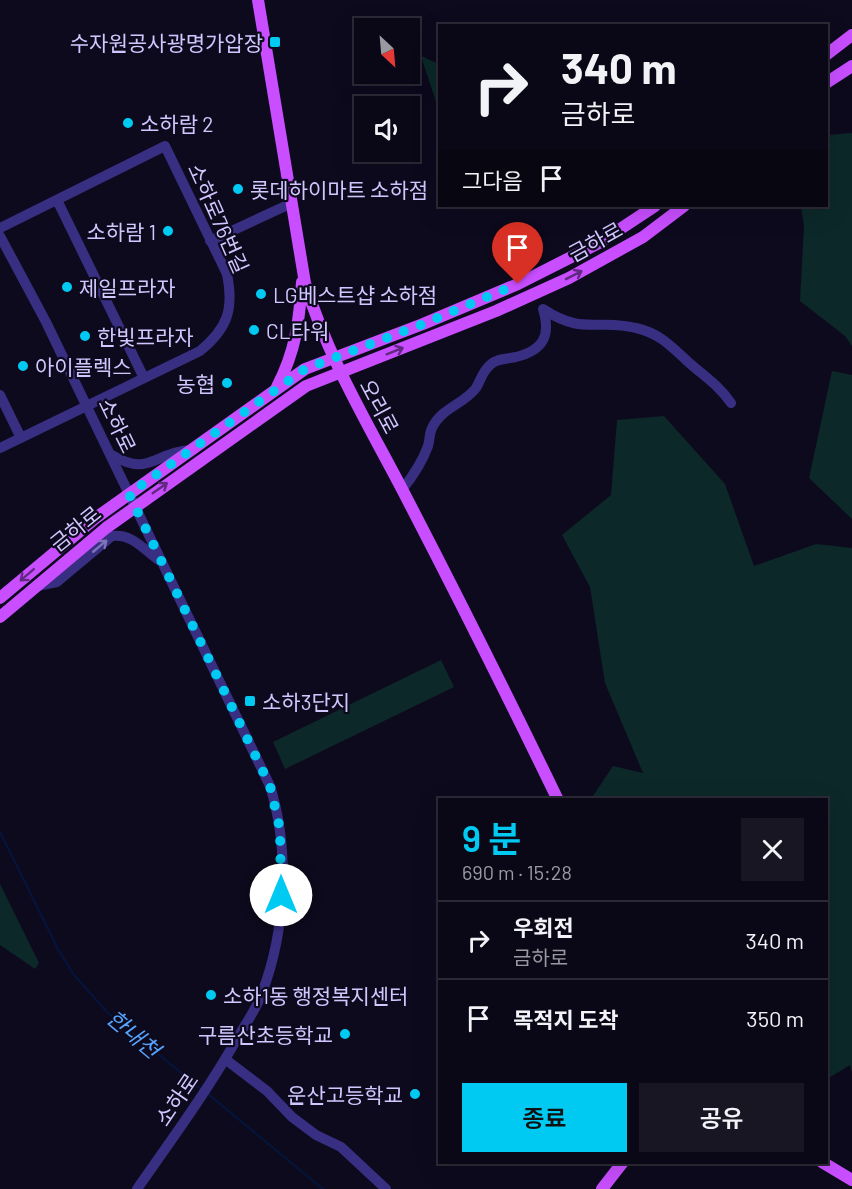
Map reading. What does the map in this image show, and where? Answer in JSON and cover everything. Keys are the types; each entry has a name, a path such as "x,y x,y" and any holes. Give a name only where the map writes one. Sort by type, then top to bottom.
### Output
{"main road":[{"name":"오리로","path":"258,0 303,272 316,318 340,373 402,490 557,798"},
{"path":"828,53 852,35"},
{"path":"828,82 852,66"},
{"name":"금하로","path":"0,598 129,494 305,369 518,284 599,243 653,207"},
{"name":"금하로","path":"0,616 135,506 306,386 528,296 619,251 683,207"},
{"path":"276,389 291,358 297,337 303,272"},
{"path":"602,1189 621,1164"},
{"path":"825,1164 852,1180"}],"street":[{"name":"소하로76번길","path":"0,448 200,351 214,339 225,323 230,309 227,274 165,146 57,200"},
{"path":"0,228 57,200 144,378"},
{"path":"210,241 292,203"},
{"name":"소하로","path":"0,236 87,406 270,786 280,829 280,916 274,956 262,995 216,1075 137,1189"},
{"path":"528,296 543,309 572,325 634,327 660,336 720,386 731,404"},
{"path":"402,490 419,468 429,443 430,430 444,411 476,387 482,372 492,362 526,353 537,347 546,336 548,326 543,309"},
{"path":"0,395 21,438"},
{"path":"110,454 135,466 146,465 172,451 190,450"},
{"path":"34,587 57,582 112,536 123,534 132,538 141,549 161,561"},
{"path":"225,1059 267,1091 292,1118 316,1136 341,1147 386,1189"}],"green space":[{"path":"421,56 438,64 438,108"},
{"path":"852,133 852,346 845,336 800,301 804,226 801,207 828,207 828,135"},
{"path":"832,371 852,375 852,519 809,478"},
{"path":"664,416 725,484 754,566 816,544 852,548 852,1073 850,1065 828,1078 828,798 592,798 613,766 643,773 605,683 590,587 562,535 611,495 617,420"},
{"path":"441,660 454,687 285,769 273,742"},
{"path":"0,884 39,963 35,969 0,945"}],"waterway":[{"name":"한내천","path":"0,832 59,951 74,975 107,1012 201,1089"},
{"name":"한내천","path":"208,1094 323,1189"}],"place":[{"name":"수자원공사광명가압장","path":"275,42"},
{"name":"소하람 2","path":"128,123"},
{"name":"롯데하이마트 소하점","path":"238,189"},
{"name":"소하람 1","path":"168,231"},
{"name":"제일프라자","path":"67,287"},
{"name":"LG베스트샵 소하점","path":"261,294"},
{"name":"CL타워","path":"254,330"},
{"name":"한빛프라자","path":"85,336"},
{"name":"아이플렉스","path":"23,366"},
{"name":"농협","path":"227,383"},
{"name":"소하3단지","path":"250,701"},
{"name":"소하1동 행정복지센터","path":"211,995"},
{"name":"구름산초등학교","path":"345,1034"},
{"name":"운산고등학교","path":"415,1094"}],"route":[{"path":"281,895 280,829 270,786 129,494 305,369 423,324 518,284"}]}
